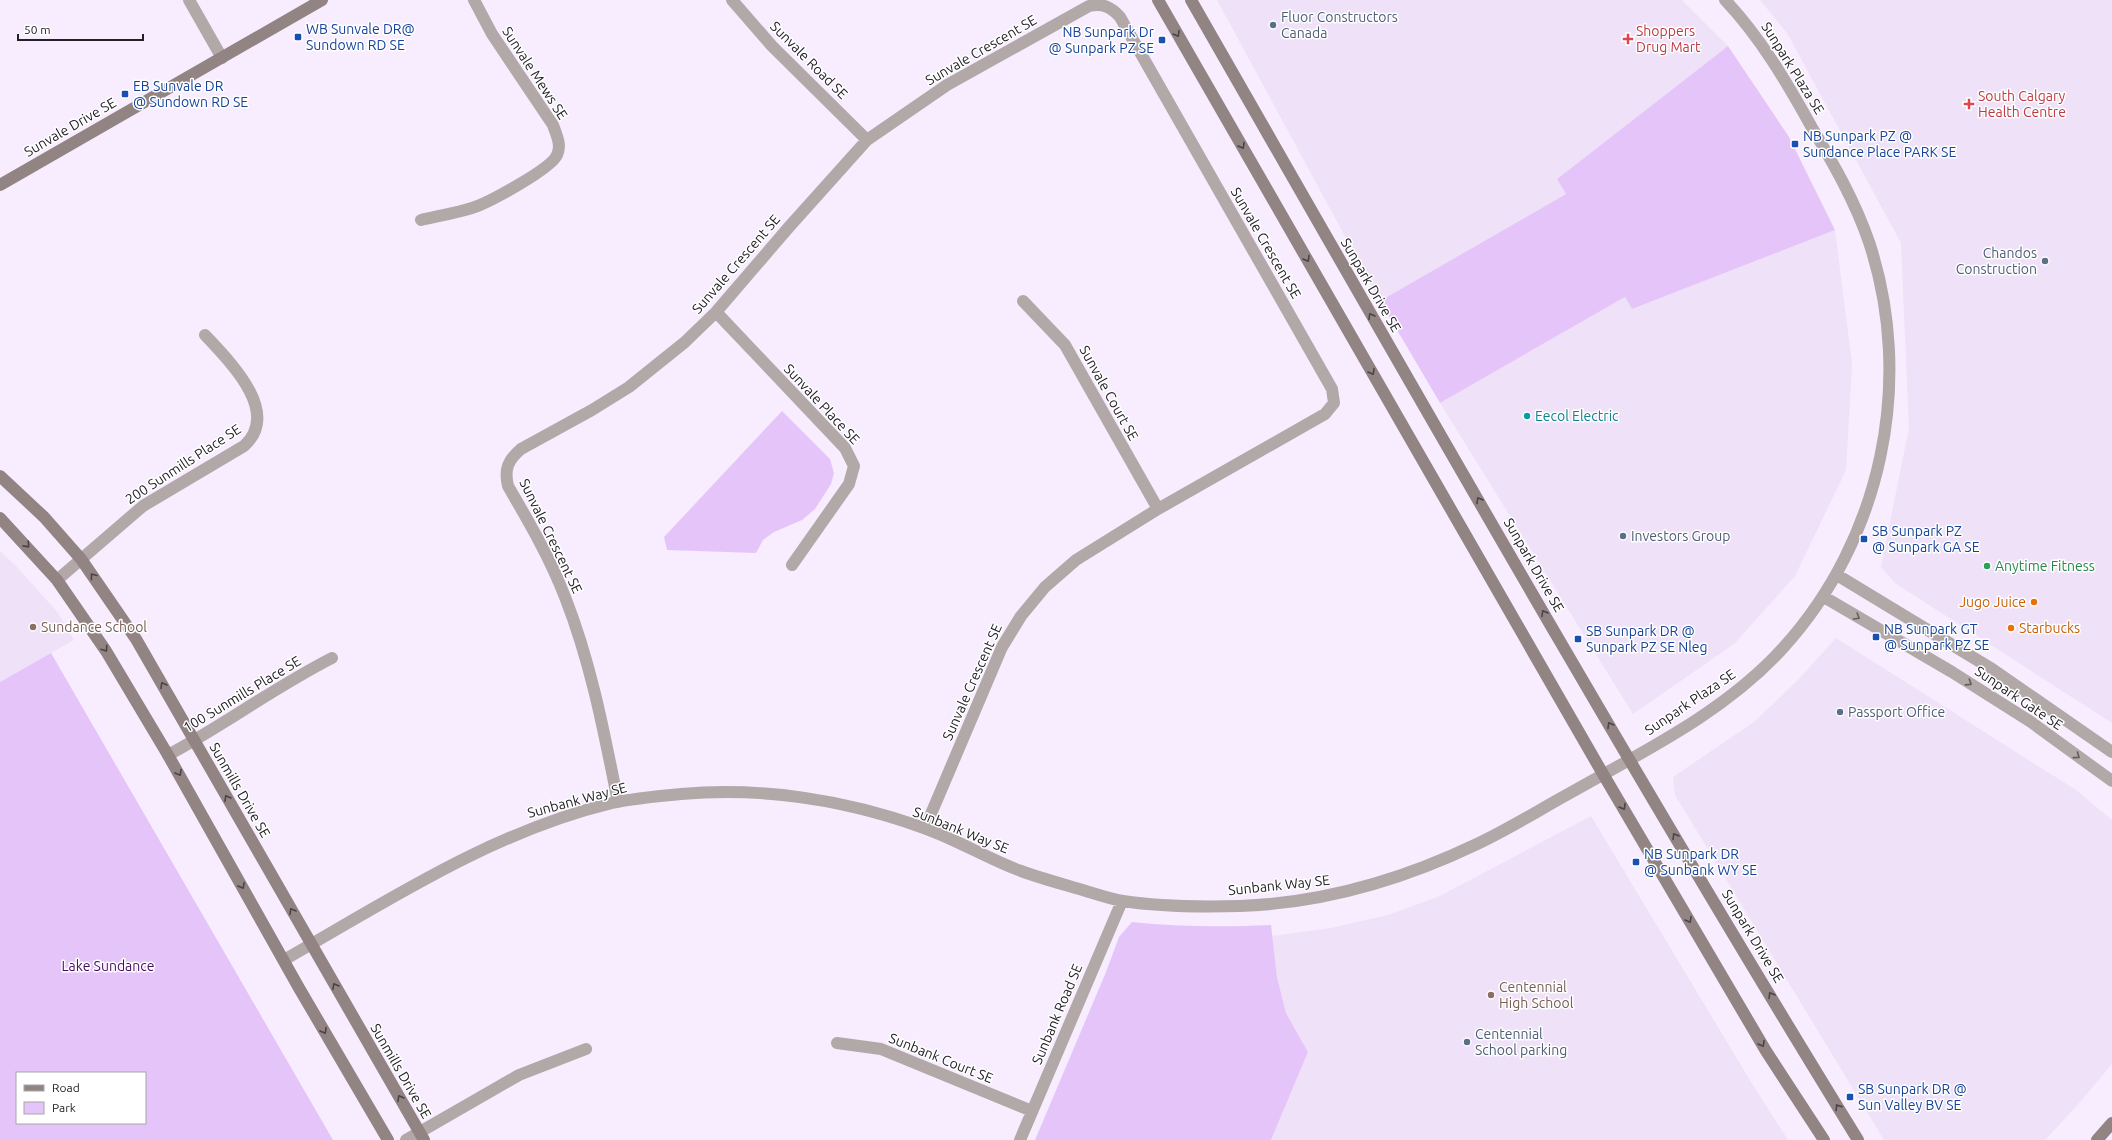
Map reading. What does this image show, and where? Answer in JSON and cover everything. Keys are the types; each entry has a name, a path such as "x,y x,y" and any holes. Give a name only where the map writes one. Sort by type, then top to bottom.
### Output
{"street":[{"path":"189,0 222,58"},
{"name":"Sunvale Drive SE","path":"0,185 322,0"},
{"name":"Sunvale Mews SE","path":"421,220 474,207 539,173 550,165 558,154 559,140 553,126 492,34 474,0"},
{"name":"Sunvale Road SE","path":"732,0 772,46 855,125 867,140"},
{"path":"1158,0 1603,774 1766,1051 1824,1140"},
{"name":"Sunpark Drive SE","path":"1191,0 1359,295 1630,759 1858,1140"},
{"name":"Sunpark Plaza SE","path":"1630,759 1692,722 1736,691 1783,648 1824,597 1837,575 1866,511 1882,449 1888,414 1890,380 1888,335 1883,297 1869,243 1858,214 1838,173 1773,61 1746,23 1725,0"},
{"name":"Sunvale Crescent SE","path":"618,802 595,691 579,636 565,596 542,546 508,486 506,467 512,457 521,449 629,388 685,342 716,312 789,227 867,140 947,85 1089,6 1097,4 1107,6 1120,17 1332,389 1334,398 1332,407 1325,414 1158,509 1076,560 1045,587 1021,616 1002,647 925,828"},
{"name":"Sunvale Court SE","path":"1023,301 1065,346 1158,509"},
{"name":"Sunvale Place SE","path":"716,312 844,448 854,466 850,484 792,565"},
{"name":"200 Sunmills Place SE","path":"57,580 143,506 244,446 255,435 259,416 257,406 242,380 205,335"},
{"name":"Sunmills Drive SE","path":"0,476 44,517 81,559 136,639 422,1136"},
{"path":"0,518 57,580 106,651 168,755 388,1140"},
{"name":"Sunpark Gate SE","path":"1837,575 1992,669 2082,729 2112,752"},
{"name":"Sunpark Gate SE","path":"1824,597 1965,680 2031,722 2112,781"},
{"name":"100 Sunmills Place SE","path":"168,755 290,680 332,658"},
{"name":"Sunbank Way SE","path":"284,960 474,852 541,824 618,802 718,792 799,796 859,809 925,828 1021,871 1122,901 1203,907 1248,906 1284,902 1363,888 1400,877 1482,842 1630,759"},
{"name":"Sunbank Road SE","path":"1020,1140 1122,901"},
{"name":"Sunbank Court SE","path":"837,1043 881,1049 1032,1111"},
{"path":"406,1140 422,1136 519,1075 586,1049"},
{"path":"2097,1140 2112,1123"}],"shaded area":[{"path":"1217,0 1682,0 1728,46 1557,179 1566,194 1380,301"},
{"path":"1760,0 2112,0 2112,723 1895,583 1881,567 1909,428 1901,243 1787,33"},
{"path":"1835,230 1852,364 1846,470 1795,576 1734,644 1633,714 1440,403 1625,297 1632,309"},
{"name":"Sundance School","path":"0,551 17,567 58,613 74,640 0,682"},
{"path":"1836,638 2076,790 2112,820 2112,1064 2081,1101 2045,1140 1884,1140 1675,795 1673,777 1754,722 1798,680"},
{"name":"Centennial High School","path":"1591,816 1754,1087 1788,1140 1271,1140 1308,1052 1286,1013 1277,977 1272,936 1331,928 1388,915 1438,897"}],"green space":[{"path":"1728,46 1789,137 1835,230 1632,309 1625,297 1440,403 1380,301 1566,194 1557,179"},
{"path":"782,411 830,459 834,473 831,484 815,509 802,520 774,532 763,540 756,553 667,550 664,537"},
{"name":"Lake Sundance","path":"51,653 333,1140 0,1140 0,682"},
{"path":"1132,922 1202,926 1271,925 1277,977 1286,1013 1308,1052 1271,1140 1035,1140 1106,972 1119,937"}],"place":[{"name":"Fluor Constructors Canada","path":"1273,25"},
{"name":"WB Sunvale DR@ Sundown RD SE","path":"298,37"},
{"name":"Shoppers Drug Mart","path":"1628,39"},
{"name":"NB Sunpark Dr @ Sunpark PZ SE","path":"1162,40"},
{"name":"EB Sunvale DR @ Sundown RD SE","path":"125,94"},
{"name":"South Calgary Health Centre","path":"1969,104"},
{"name":"NB Sunpark PZ @ Sundance Place PARK SE","path":"1795,144"},
{"name":"Chandos Construction","path":"2045,261"},
{"name":"Eecol Electric","path":"1527,416"},
{"name":"Investors Group","path":"1623,536"},
{"name":"SB Sunpark PZ @ Sunpark GA SE","path":"1864,539"},
{"name":"Anytime Fitness","path":"1987,566"},
{"name":"Jugo Juice","path":"2034,602"},
{"name":"Sundance School","path":"33,627"},
{"name":"Starbucks","path":"2011,628"},
{"name":"NB Sunpark GT @ Sunpark PZ SE","path":"1876,637"},
{"name":"SB Sunpark DR @ Sunpark PZ SE Nleg","path":"1578,639"},
{"name":"Passport Office","path":"1840,712"},
{"name":"NB Sunpark DR @ Sunbank WY SE","path":"1636,862"},
{"name":"Centennial High School","path":"1491,995"},
{"name":"Centennial School parking","path":"1467,1042"},
{"name":"SB Sunpark DR @ Sun Valley BV SE","path":"1850,1097"}]}
